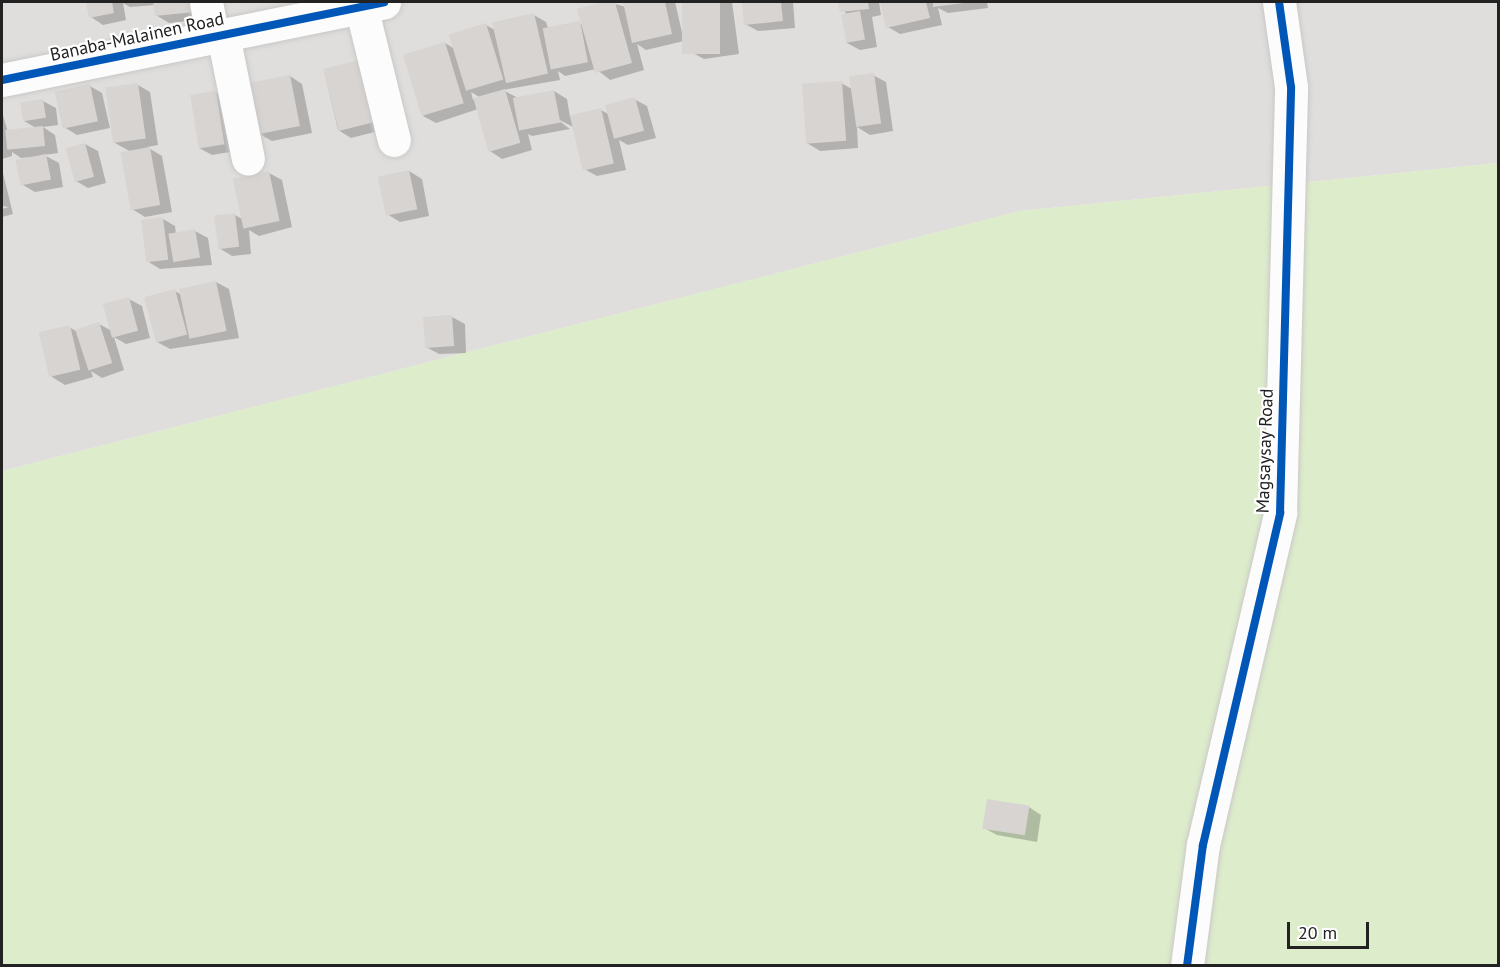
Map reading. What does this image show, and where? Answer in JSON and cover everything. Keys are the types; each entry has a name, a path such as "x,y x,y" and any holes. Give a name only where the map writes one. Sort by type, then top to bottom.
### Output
{"street":[{"path":"206,2 218,36 248,159"},
{"name":"Magsaysay Road","path":"1187,966 1203,846 1280,513 1291,87 1279,2"},
{"path":"372,4 394,140"},
{"name":"Banaba-Malainen Road","path":"2,80 372,4"}],"shaded area":[{"path":"2,2 1498,2 1498,163 1020,211 2,471"}],"green space":[{"path":"1498,163 1498,965 2,966 2,471 1020,211"}],"building":[{"path":"86,2 112,2 114,13 89,18"},
{"path":"153,2 194,2 195,12 155,16"},
{"path":"602,2 615,2 632,63 595,73 577,9"},
{"path":"623,2 665,2 672,34 632,43"},
{"path":"682,2 720,2 720,54 682,54"},
{"path":"742,2 781,2 783,21 744,25"},
{"path":"838,2 868,2 869,9 840,12"},
{"path":"880,2 926,2 930,18 886,28"},
{"path":"933,2 964,2 964,3 933,7"},
{"path":"860,11 865,40 846,43 841,14"},
{"path":"534,13 548,73 506,83 492,23"},
{"path":"580,21 588,62 551,69 543,28"},
{"path":"486,23 503,79 466,91 449,34"},
{"path":"445,42 464,103 422,116 403,55"},
{"path":"363,59 378,121 339,131 323,69"},
{"path":"874,73 881,124 856,127 849,76"},
{"path":"290,75 300,126 257,134 247,83"},
{"path":"842,81 846,141 806,144 802,84"},
{"path":"138,83 146,138 113,143 105,88"},
{"path":"90,84 98,121 63,129 55,91"},
{"path":"505,89 520,143 489,152 473,98"},
{"path":"554,90 560,122 519,130 513,98"},
{"path":"216,91 224,144 199,148 190,95"},
{"path":"635,97 644,131 614,139 605,105"},
{"path":"43,99 46,118 23,121 20,103"},
{"path":"601,108 614,164 583,171 570,115"},
{"path":"43,126 45,146 7,150 5,130"},
{"path":"85,143 94,177 75,182 66,148"},
{"path":"150,147 160,205 131,210 120,152"},
{"path":"46,154 51,180 21,185 16,160"},
{"path":"409,170 417,209 386,216 378,177"},
{"path":"269,171 280,221 243,229 233,179"},
{"path":"235,213 239,247 218,249 214,216"},
{"path":"163,217 168,260 146,262 141,220"},
{"path":"195,229 200,258 173,262 168,234"},
{"path":"216,281 227,331 189,339 179,289"},
{"path":"175,289 187,334 156,343 144,297"},
{"path":"129,297 138,331 112,338 103,304"},
{"path":"452,315 454,346 425,348 423,317"},
{"path":"99,322 112,363 89,371 75,330"},
{"path":"70,325 80,370 49,377 39,332"},
{"path":"987,799 1029,806 1025,835 982,829"}],"cycle path":[{"path":"2,80 384,2"},
{"path":"1187,966 1203,845 1280,513 1291,87 1279,2"}]}
